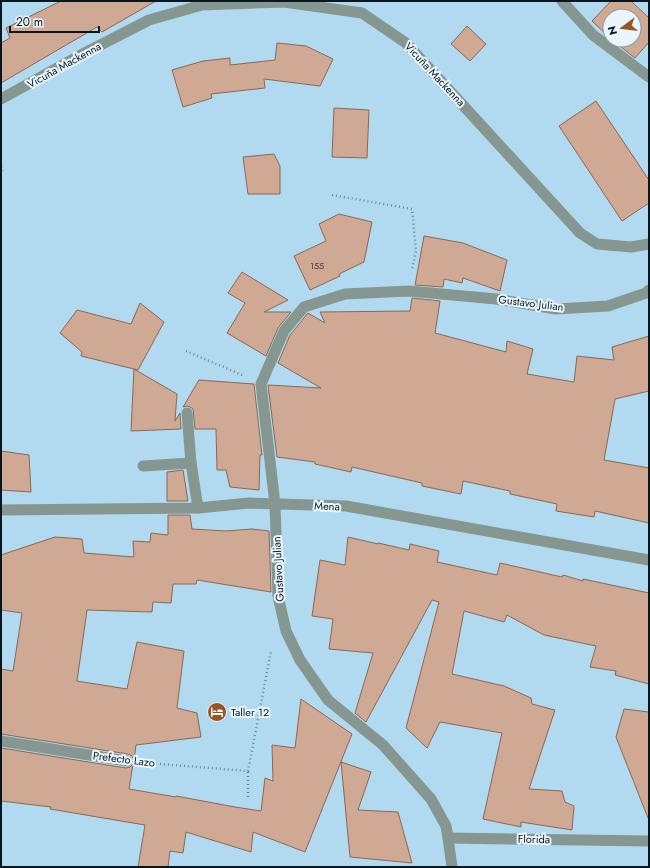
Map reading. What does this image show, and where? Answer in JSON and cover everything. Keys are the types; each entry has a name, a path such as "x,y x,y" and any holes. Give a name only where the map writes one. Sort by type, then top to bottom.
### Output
{"street":[{"path":"562,1 594,35 649,76"},
{"name":"Vicuña Mackenna","path":"1,99 77,57 149,20 202,5 284,2 362,13 406,43 580,233 597,244 631,247 649,244"},
{"name":"Gustavo Julian","path":"448,838 446,826 431,799 383,745 328,700 300,660 286,631 278,596 275,504 261,384 284,331 304,307 345,294 408,291 496,299 556,309 608,306 646,293 649,290"},
{"path":"187,413 191,463 198,508"},
{"path":"143,466 191,463"},
{"name":"Mena","path":"1,510 198,508 249,503 346,506 649,560"},
{"name":"Prefecto Lazo","path":"1,741 127,761"},
{"path":"448,838 452,867"},
{"name":"Florida","path":"448,838 649,841"}],"path":[{"path":"1,167 2,172"},
{"path":"332,195 412,209 416,251 408,291"},
{"path":"186,351 261,384"},
{"path":"248,797 248,771 272,646 283,619"},
{"name":"Prefecto Lazo","path":"127,761 248,771"}],"building":[{"path":"61,1 156,1 102,32 97,27 1,83 1,43 10,38 6,28"},
{"path":"611,1 631,1 638,8 604,8"},
{"path":"602,10 602,30 592,21"},
{"path":"642,11 649,18 649,42 635,58 622,48 642,48"},
{"path":"467,26 486,44 470,61 451,44"},
{"path":"277,43 306,46 333,59 320,86 264,79 265,88 211,94 212,98 183,107 172,70 203,61 230,58 230,65 275,60"},
{"path":"596,101 649,180 649,203 622,221 559,126"},
{"path":"334,108 369,110 367,158 332,157"},
{"path":"274,154 280,166 280,194 248,194 243,157"},
{"path":"339,214 372,222 364,262 339,274 340,276 310,290 294,256 326,241 319,224"},
{"path":"424,236 463,243 507,260 500,291 463,278 462,283 444,279 443,287 415,285"},
{"path":"242,272 288,300 264,312 291,312 278,328 266,356 227,333 245,303 228,293"},
{"path":"412,298 440,301 435,333 506,352 507,341 533,349 527,374 574,382 577,356 614,360 612,347 649,336 649,391 615,399 604,460 649,468 649,523 595,511 594,517 556,511 557,504 510,494 510,491 463,481 461,494 422,486 422,483 352,467 351,472 315,464 315,462 277,457 268,385 321,388 278,363 290,335 308,313 325,323 320,312 410,311"},
{"path":"140,303 164,322 138,370 81,356 82,352 60,333 77,310 131,324"},
{"path":"134,369 177,394 175,421 180,413 181,429 131,431"},
{"path":"199,380 254,384 262,455 260,455 259,490 230,487 226,470 217,470 216,429 195,429 193,409 187,406 183,407"},
{"path":"1,451 29,455 31,492 1,490"},
{"path":"183,470 188,501 167,501 167,472"},
{"path":"168,515 190,515 192,529 226,531 252,529 269,531 271,592 197,580 196,584 173,584 171,603 153,602 152,612 87,610 77,681 127,689 137,642 184,651 177,708 197,713 201,737 136,745 134,760 132,756 128,754 1,734 1,669 13,671 22,613 1,610 1,555 55,537 82,539 84,553 134,557 133,541 150,542 151,533 168,535"},
{"path":"348,537 409,550 410,544 439,551 437,562 497,575 500,563 562,577 563,575 583,581 583,579 649,593 649,684 615,675 616,671 590,667 596,646 544,635 507,615 504,622 464,611 452,674 504,686 531,698 532,704 555,710 529,789 562,791 565,802 574,806 572,830 521,822 521,827 483,819 502,733 440,722 427,748 406,728 439,602 432,600 366,722 355,713 373,653 329,649 333,619 312,616 320,560 345,565"},
{"path":"301,699 352,734 305,852 253,832 251,852 186,832 183,853 170,851 168,867 138,867 145,825 50,809 51,807 1,801 1,748 126,768 133,764 129,789 261,811 265,778 273,781 272,745 295,748"},
{"path":"624,709 649,712 648,818 616,737"},
{"path":"341,762 371,772 358,810 398,812 412,863 350,857"}],"place":[{"name":"Taller 12","path":"217,712"}]}
